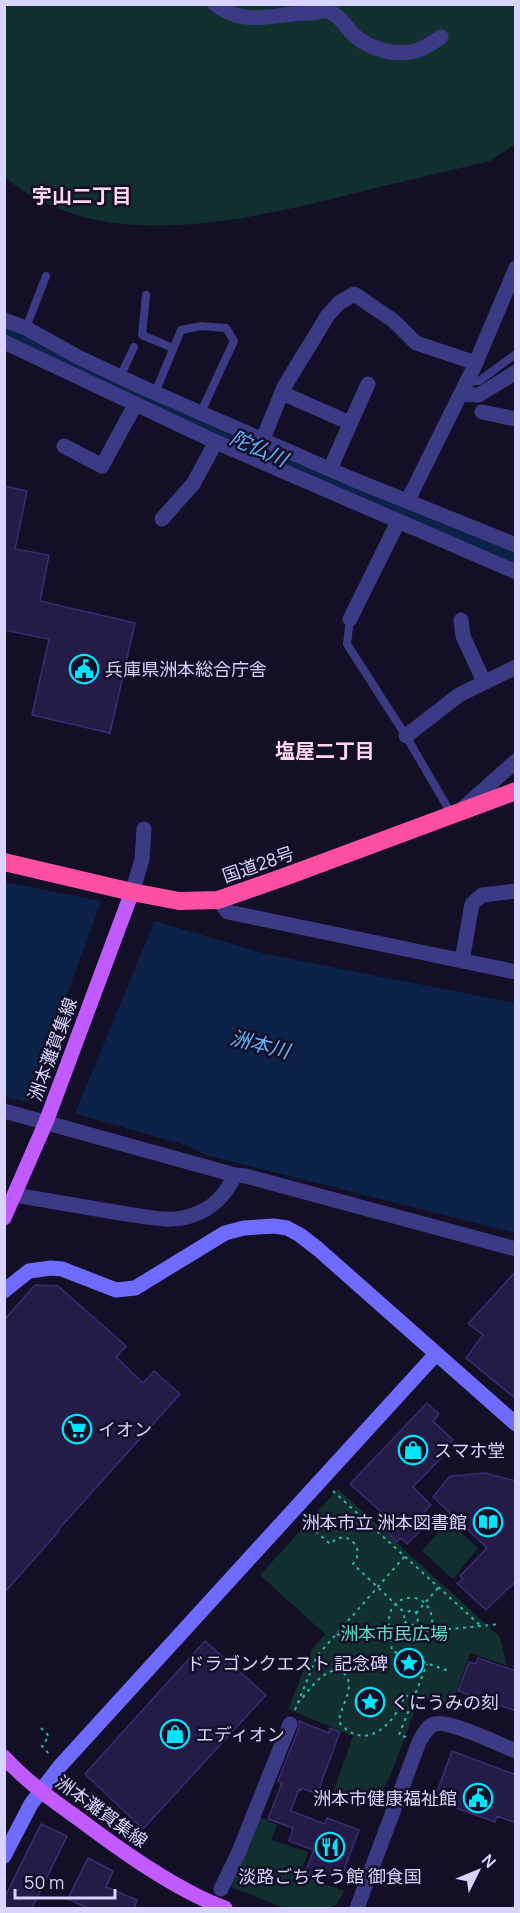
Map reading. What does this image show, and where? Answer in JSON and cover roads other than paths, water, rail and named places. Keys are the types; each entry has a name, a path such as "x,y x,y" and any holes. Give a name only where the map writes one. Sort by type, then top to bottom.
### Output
{"highway":[{"name":"国道28号","path":"4,862 130,898 179,901 218,900 516,791"}],"main road":[{"name":"洲本灘賀集線","path":"4,1218 46,1122 130,898"},
{"name":"洲本灘賀集線","path":"4,1756 21,1776"},
{"name":"洲本灘賀集線","path":"4,1766 145,1865 220,1908"}],"street":[{"path":"214,4 221,10 243,19 273,18 326,11 339,18 354,36 375,48 397,54 419,50 441,38"},
{"path":"408,500 465,388 516,268"},
{"path":"263,440 282,393 328,315 339,303 354,294 393,321 416,343 476,363"},
{"path":"4,320 26,328 78,357 155,393 352,479 516,545"},
{"path":"4,342 216,442 516,572"},
{"path":"465,388 479,395 516,372"},
{"path":"330,469 368,384"},
{"path":"282,393 350,423"},
{"path":"64,446 102,466 135,405"},
{"path":"482,412 516,419"},
{"path":"162,519 194,484 216,442"},
{"path":"344,498 352,479"},
{"path":"350,619 398,522"},
{"path":"461,620 463,636 484,682"},
{"path":"406,736 459,694 516,667"},
{"path":"454,815 516,761"},
{"path":"130,898 142,860 144,829"},
{"path":"462,961 472,904 482,895 516,891"},
{"path":"218,900 228,912 516,972"},
{"path":"4,1111 516,1249"},
{"path":"15,1195 86,1208 162,1219 179,1219 194,1215 217,1203 235,1175"},
{"path":"4,1291 29,1271 51,1268 62,1269 116,1290 135,1288 225,1233 244,1228 274,1226 287,1228 300,1235 516,1424"},
{"path":"4,1856 31,1804 60,1766 436,1354"},
{"path":"357,1908 419,1742 430,1726 441,1723 454,1726 516,1751"},
{"path":"221,1890 290,1725"}],"lane":[{"path":"26,328 46,276"},
{"path":"146,295 142,334 173,348"},
{"path":"155,393 181,330 201,326 226,328 234,341 201,412"},
{"path":"120,377 134,347"},
{"path":"465,388 479,381 516,354"},
{"path":"350,619 347,644 454,815"}],"water":[{"name":"洲本川","path":"5,882 100,901 165,924 266,954 515,1003 515,1233 205,1155 188,1146 63,1110 5,1097"}],"waterway":[{"name":"陀仏川","path":"4,331 125,390 516,560"}],"place":[{"name":"兵庫県洲本総合庁舎","path":"84,669"},
{"name":"イオン","path":"77,1429"},
{"name":"スマホ堂","path":"413,1450"},
{"name":"洲本市立 洲本図書館","path":"488,1522"},
{"name":"ドラゴンクエスト 記念碑","path":"409,1663"},
{"name":"くにうみの刻","path":"370,1702"},
{"name":"エディオン","path":"175,1734"},
{"name":"洲本市健康福祉館","path":"478,1798"},
{"name":"淡路ごちそう館 御食国","path":"330,1847"}],"district":[{"name":"宇山二丁目","path":"82,195"},
{"name":"塩屋二丁目","path":"325,750"}],"park label":[{"name":"洲本市民広場","path":"394,1633"}]}
